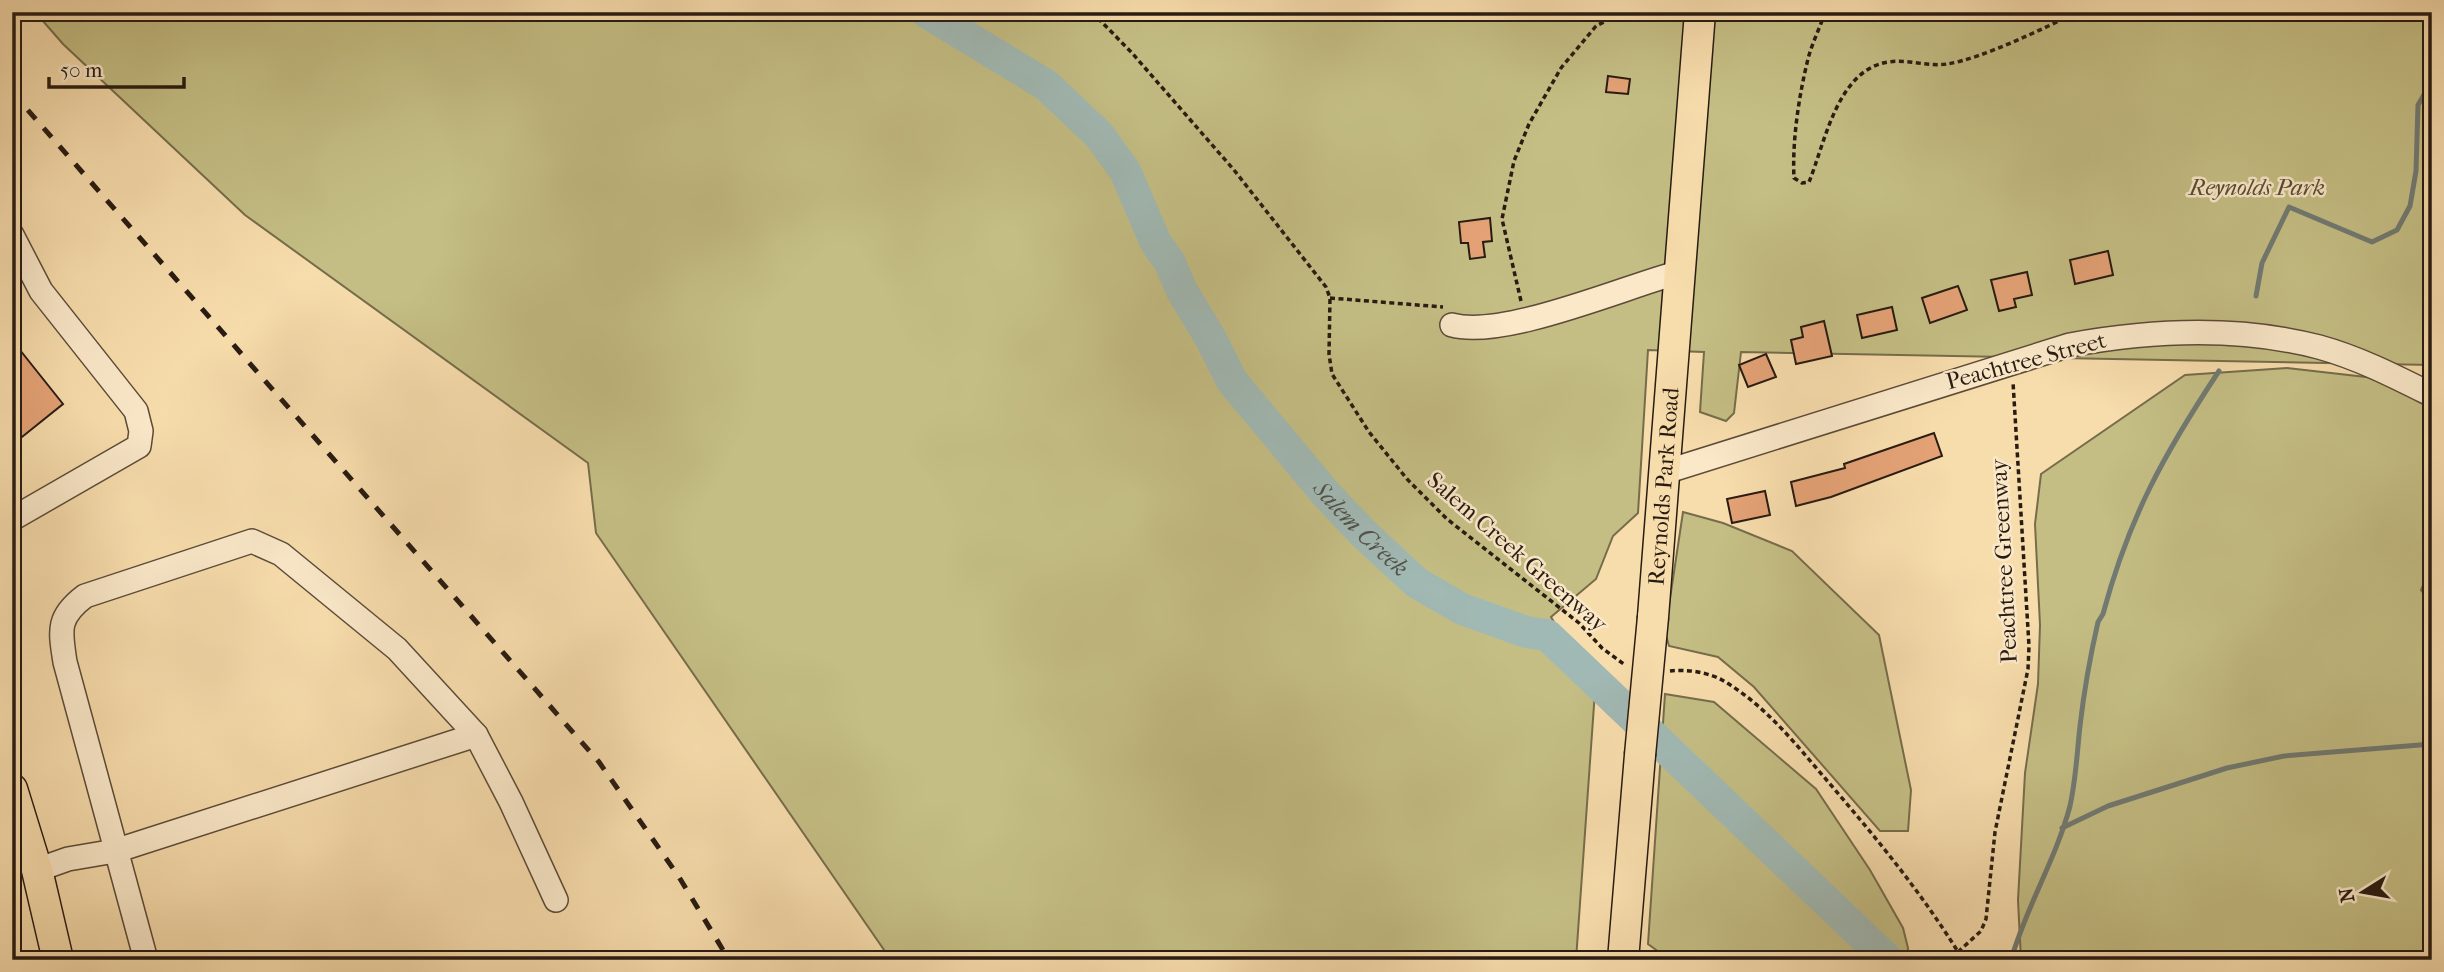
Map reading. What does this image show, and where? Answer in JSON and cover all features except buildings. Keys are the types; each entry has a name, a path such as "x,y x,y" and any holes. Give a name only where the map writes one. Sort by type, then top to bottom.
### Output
{"main road":[{"name":"Reynolds Park Road","path":"1623,960 1665,472 1700,12"},
{"path":"12,789 37,870 58,960"}],"street":[{"path":"12,235 41,291 136,411 141,431 139,446 12,519"},
{"path":"1451,325 1478,329 1525,320 1679,272"},
{"name":"Peachtree Street","path":"1665,472 2070,345 2110,338 2161,333 2247,335 2329,351 2390,374 2432,395"},
{"path":"146,960 65,662 60,631 68,608 85,596 252,541 281,554 397,649 476,735 511,802 556,900"},
{"path":"37,870 68,859 115,850 476,735"}],"path":[{"path":"1092,12 1132,53 1234,170 1326,287 1330,298 1353,302 1402,302 1446,308 1451,325"},
{"path":"1525,320 1502,219 1514,161 1529,124 1561,68 1596,26 1623,12"},
{"path":"1825,12 1809,58 1802,99 1794,178 1802,183 1809,182 1843,97 1871,67 1889,62 1949,64 2011,42 2077,12"},
{"name":"Salem Creek Greenway","path":"1330,298 1329,354 1332,374 1384,451 1447,519 1579,623 1602,648 1628,667"},
{"name":"Peachtree Greenway","path":"1958,952 1981,931 1986,919 1995,832 2028,669 2015,396 2009,364"},
{"path":"1660,672 1679,670 1720,679 1759,708 1787,735 1871,832 1963,960"}],"green space":[{"name":"Reynolds Park","path":"35,12 2432,12 2432,365 1741,352 1734,413 1726,421 1700,412 1704,352 1648,350 1638,513 1613,536 1596,579 1551,617 1595,691 1576,960 891,960 596,533 588,463 245,215 63,44"},
{"path":"2287,368 2401,381 2432,411 2432,564 2421,590 2432,603 2432,960 2021,960 2018,900 2025,773 2038,684 2040,625 2035,524 2041,474 2185,375"},
{"path":"1683,512 1723,523 1792,551 1879,635 1911,790 1908,831 1880,831 1754,687 1718,657 1669,646 1665,632"},
{"path":"1665,694 1714,702 1816,789 1870,870 1903,928 1908,948 1907,960 1670,960 1648,944"}],"waterway":[{"name":"Salem Creek","path":"926,12 1046,85 1099,135 1125,171 1156,243 1169,261 1182,291 1232,381 1326,494 1363,533 1417,583 1462,609 1526,632 1547,635 1888,960"},
{"path":"2256,296 2262,263 2289,207 2372,242 2397,230 2410,206 2416,171 2418,105 2432,81"},
{"path":"2011,960 2070,806 2083,700 2095,635 2124,547 2165,459 2219,371"},
{"path":"2062,828 2108,806 2227,768 2284,756 2432,744"}],"railway":[{"path":"12,92 599,762 679,877 729,960"}]}
